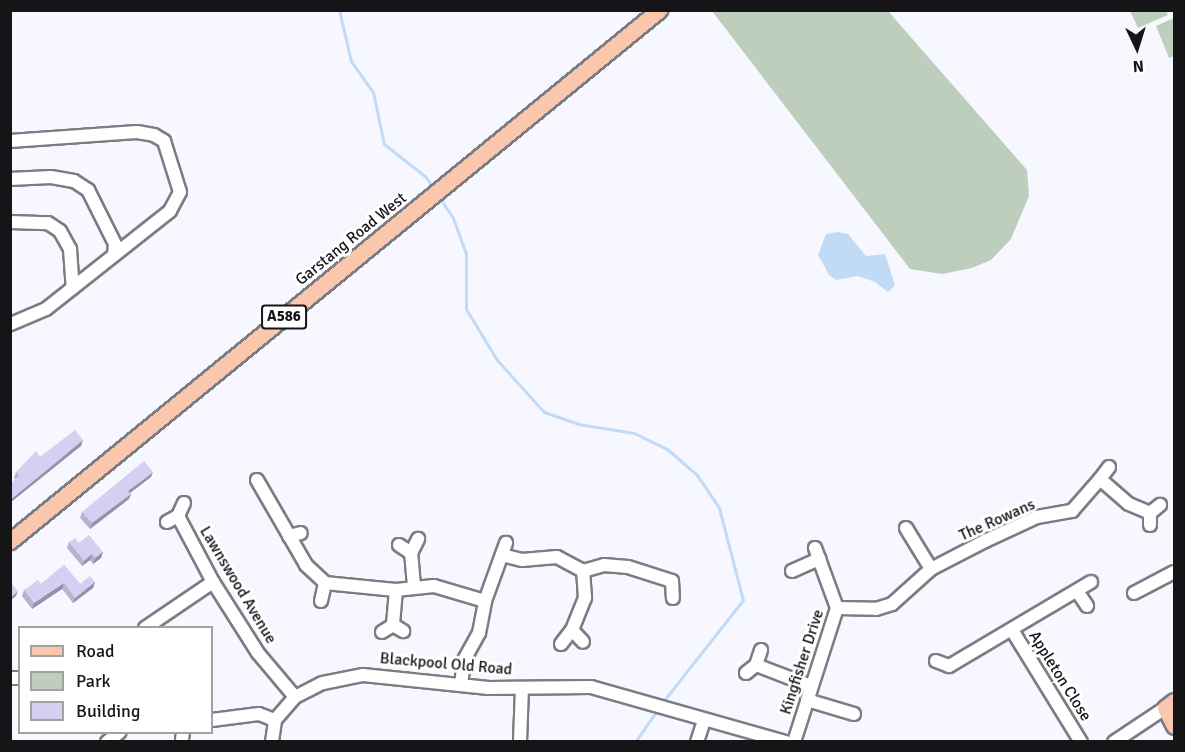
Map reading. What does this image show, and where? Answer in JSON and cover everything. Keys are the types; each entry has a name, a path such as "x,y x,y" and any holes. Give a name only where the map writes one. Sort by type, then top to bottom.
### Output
{"main road":[{"name":"Garstang Road West","path":"10,541 659,10"},
{"path":"1170,705 1174,726"}],"street":[{"path":"10,141 137,132 164,141 179,178 179,199 170,211 46,309 10,324"},
{"path":"10,179 51,177 74,181 88,190 115,244 114,255"},
{"path":"10,222 48,222 60,231 70,249 73,288"},
{"name":"The Rowans","path":"837,608 876,609 892,604 932,569 1037,517 1072,511 1109,467"},
{"path":"1100,479 1129,504 1153,514"},
{"path":"257,480 295,535 306,565 325,583 396,591 414,586 434,586 485,601"},
{"name":"Lawnswood Avenue","path":"184,503 172,519 258,653 295,697"},
{"path":"906,528 932,569"},
{"path":"414,586 411,553 418,539"},
{"path":"461,685 464,660 479,633 485,601 506,543"},
{"path":"399,545 411,553"},
{"name":"Kingfisher Drive","path":"792,571 817,554 837,608 794,741"},
{"path":"502,555 522,560 557,557 583,571 615,565 677,578 673,598"},
{"path":"561,644 572,630 585,598 583,571"},
{"path":"1134,593 1174,572"},
{"path":"147,626 213,582"},
{"path":"1012,630 1091,582"},
{"path":"321,601 325,583"},
{"path":"393,629 396,591"},
{"path":"1077,591 1086,606"},
{"path":"572,630 583,642"},
{"name":"Appleton Close","path":"944,668 1012,630 1081,741"},
{"path":"761,650 752,669 811,686"},
{"name":"Blackpool Old Road","path":"275,720 295,697 323,683 363,675 461,685 522,688 591,687 704,721 786,741"},
{"path":"520,741 522,688"},
{"path":"807,700 854,714"},
{"path":"1114,741 1170,705"},
{"path":"213,720 259,714 275,720 272,741"},
{"path":"696,741 704,721"}],"green space":[{"path":"712,11 888,11 1027,170 1029,196 1011,239 991,260 972,268 942,274 910,269"},
{"path":"1130,11 1166,11 1168,15 1138,28"},
{"path":"1174,18 1174,56 1169,58 1156,26"}],"water":[{"path":"838,232 848,234 866,256 885,254 895,285 888,292 875,282 858,276 836,280 829,275 818,255 826,234"}],"building":[{"path":"75,430 83,440 10,500 10,484 19,476 16,472 36,451 40,457"},
{"path":"144,461 153,472 128,491 131,494 92,523 82,512"},
{"path":"89,535 103,552 95,558 92,554 84,561 69,542 75,538 79,543"},
{"path":"64,565 80,584 90,576 95,582 75,598 64,583 34,603 24,590 38,580 41,584"},
{"path":"10,584 18,591 10,598"}],"waterway":[{"path":"339,10 351,61 373,92 384,144 426,177 434,189"},
{"path":"439,197 453,218 466,253 466,309 497,360 544,412 578,424 634,433 667,449 697,475 719,508 743,600 662,703"},
{"path":"635,742 658,709"}]}
